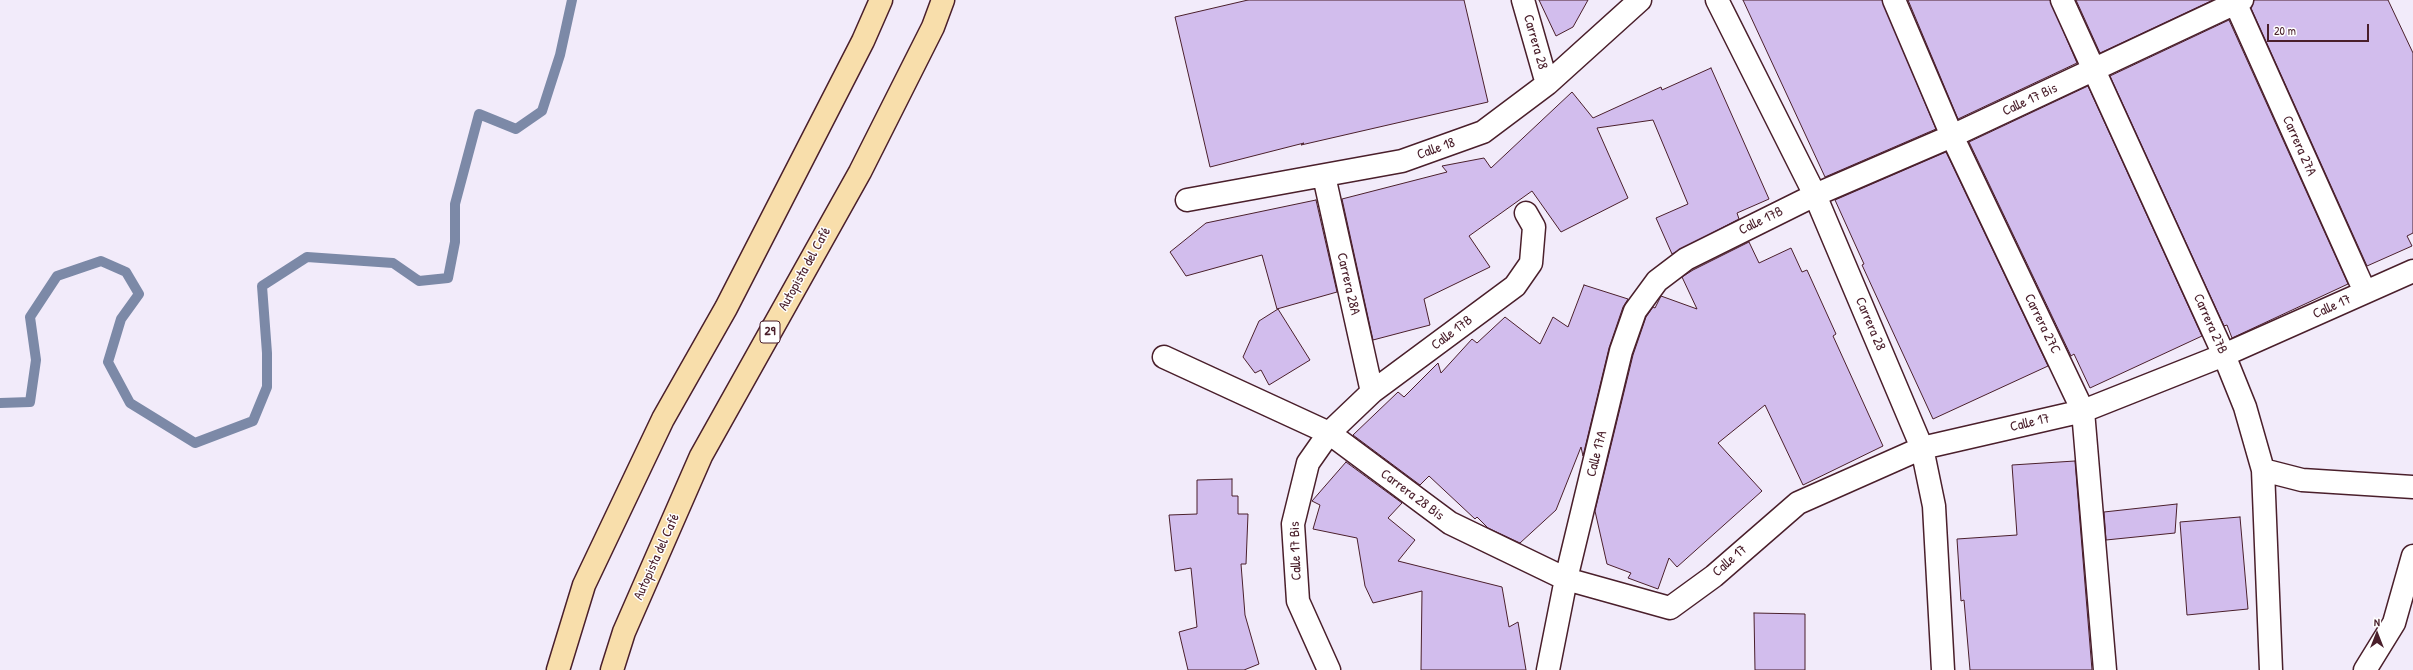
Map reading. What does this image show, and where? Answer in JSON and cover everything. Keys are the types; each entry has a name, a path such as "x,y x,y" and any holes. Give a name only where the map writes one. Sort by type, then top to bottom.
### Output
{"highway":[{"path":"558,670 584,585 663,419 726,308 863,41 881,0"},
{"name":"Autopista del Café","path":"612,670 624,632 701,456 860,172 933,27 943,0"}],"street":[{"name":"Carrera 28","path":"1523,0 1547,84"},
{"name":"Calle 18","path":"1187,200 1402,161 1483,132 1547,84 1640,0"},
{"name":"Carrera 28","path":"1717,0 1815,195 1922,448 1934,506 1943,670"},
{"name":"Carrera 27C","path":"1894,0 1952,136 2083,411 2105,670"},
{"name":"Carrera 27B","path":"2062,0 2224,355 2245,407 2263,470 2272,670"},
{"name":"Calle 17 Bis","path":"1815,195 1952,136 2237,1"},
{"name":"Carrera 27A","path":"2237,1 2365,292"},
{"name":"Carrera 28A","path":"1324,176 1372,392"},
{"name":"Calle 17B","path":"1686,259 1815,195"},
{"name":"Calle 17B","path":"1329,433 1372,392 1515,286 1531,262 1534,227 1526,213"},
{"name":"Calle 17A","path":"1548,670 1566,579 1621,351 1635,311 1656,281 1686,259"},
{"name":"Calle 17","path":"1670,608 1714,576 1798,503 1922,448 2083,411 2224,355 2413,272"},
{"name":"Carrera 28 Bis","path":"1164,357 1329,433 1450,523 1566,579 1670,608"},
{"name":"Calle 17 Bis","path":"1329,433 1308,463 1293,524 1298,600 1329,670"},
{"path":"2263,470 2302,480 2413,487"},
{"path":"2365,670 2394,622 2413,556"}],"building":[{"path":"1248,0 1464,0 1488,102 1301,145 1304,143 1210,167 1175,17"},
{"path":"1539,0 1588,0 1573,27 1556,36"},
{"path":"1743,0 1882,0 1936,129 1825,177"},
{"path":"1908,0 2050,0 2077,63 1958,119"},
{"path":"2076,0 2213,0 2100,53"},
{"path":"2254,0 2388,0 2413,53 2413,233 2407,236 2412,246 2367,266 2251,8"},
{"path":"2229,20 2348,284 2232,338 2227,325 2224,326 2110,76"},
{"path":"1711,68 1769,199 1737,213 1739,219 1672,254 1656,218 1688,204 1653,120 1597,128 1628,198 1561,232 1532,191 1469,236 1490,267 1424,299 1430,325 1373,340 1342,199 1447,172 1442,166 1484,158 1491,168 1572,92 1593,118 1661,87 1662,90"},
{"path":"2088,86 2202,336 2090,388 2074,354 2071,356 1969,142"},
{"path":"1946,152 2048,366 1933,419 1862,265 1864,264 1835,200"},
{"path":"1316,200 1337,292 1277,309 1262,255 1186,276 1170,252 1206,223"},
{"path":"1749,242 1759,263 1791,248 1802,272 1807,270 1836,334 1833,336 1883,446 1803,485 1765,405 1718,443 1762,491 1677,567 1669,558 1658,589 1628,578 1631,573 1607,564 1595,511 1633,355 1646,317 1653,307 1655,308 1661,296 1697,309 1682,277"},
{"path":"1584,285 1628,299 1623,307 1609,348 1583,456 1581,447 1556,510 1520,543 1488,528 1477,517 1475,519 1429,476 1420,485 1353,435 1398,392 1404,397 1438,363 1441,373 1472,339 1477,343 1505,317 1540,344 1553,317 1568,327"},
{"path":"1278,309 1310,360 1269,385 1261,370 1255,373 1243,357 1259,321"},
{"path":"2075,461 2092,670 1970,670 1964,600 1961,601 1957,539 2017,535 2012,465"},
{"path":"1346,462 1402,503 1388,518 1415,540 1398,561 1502,587 1509,627 1518,622 1526,670 1421,670 1422,591 1373,603 1365,586 1357,538 1313,529 1320,505 1312,501"},
{"path":"1232,479 1232,496 1238,496 1238,514 1248,514 1246,564 1241,564 1245,615 1259,664 1244,670 1188,670 1179,632 1197,627 1191,568 1175,571 1169,515 1197,514 1197,480"},
{"path":"2177,504 2175,533 2106,540 2104,512"},
{"path":"2240,517 2248,609 2187,615 2180,522"},
{"path":"1754,613 1805,614 1805,670 1755,670"}],"waterway":[{"path":"0,403 30,402 36,360 30,317 57,276 101,261 126,272 139,294 121,319 108,362 130,403 195,443 253,421 267,387 267,353 262,286 307,257 393,263 419,281 448,278 455,242 455,204 479,114 516,129 542,111 560,55 572,0"}]}
